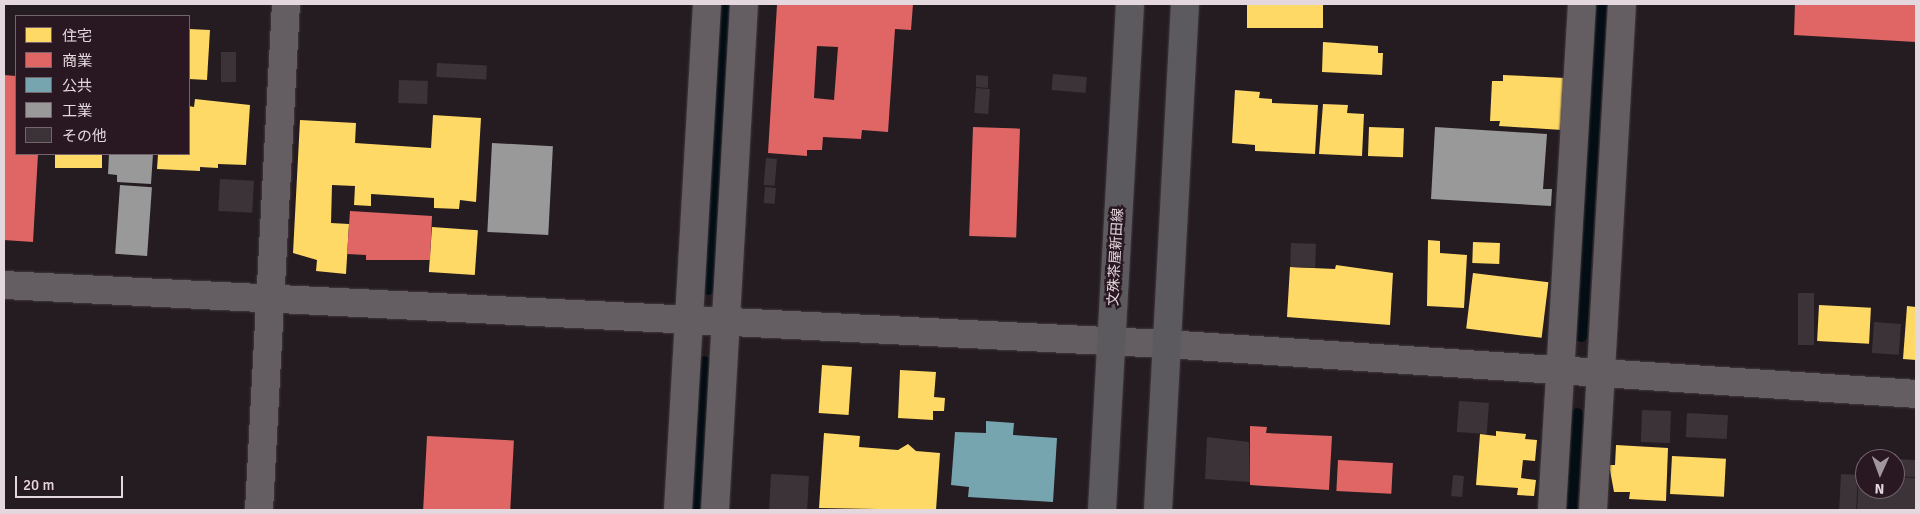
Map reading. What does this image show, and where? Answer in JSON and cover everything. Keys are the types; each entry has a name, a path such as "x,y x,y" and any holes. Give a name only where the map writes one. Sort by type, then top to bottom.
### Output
{"main road":[{"name":"文殊茶屋新田線","path":"1102,510 1130,4"},
{"path":"1158,510 1185,4"}],"street":[{"path":"259,510 286,4"},
{"path":"678,510 707,4"},
{"path":"715,510 744,4"},
{"path":"1552,510 1582,4"},
{"path":"1593,510 1622,4"},
{"path":"4,285 690,322 1166,344 1916,394"}],"building: 住宅":[{"path":"1247,4 1323,4 1323,28 1247,28"},
{"path":"190,29 210,30 207,80 190,79"},
{"path":"1323,42 1378,46 1378,53 1383,53 1382,75 1322,72"},
{"path":"1503,75 1565,78 1562,130 1499,126 1500,121 1490,121 1492,81 1503,81"},
{"path":"1235,90 1260,92 1259,98 1272,99 1272,103 1318,105 1315,154 1255,151 1255,145 1232,143"},
{"path":"195,99 250,105 246,165 218,164 218,168 200,167 200,171 157,169 158,155 190,155 190,106 194,107"},
{"path":"1323,104 1348,105 1347,113 1364,114 1362,156 1319,154"},
{"path":"433,115 481,118 476,202 460,200 459,209 434,208 434,198 371,194 371,206 354,205 355,186 332,185 331,223 349,224 346,274 316,271 317,260 293,253 300,120 356,123 355,143 431,148"},
{"path":"1369,127 1404,128 1403,157 1368,156"},
{"path":"55,155 102,155 102,168 55,168"},
{"path":"432,227 478,230 475,275 429,272"},
{"path":"1428,240 1440,241 1440,253 1467,255 1464,308 1427,306"},
{"path":"1473,242 1500,243 1499,264 1472,263"},
{"path":"1336,265 1393,273 1390,325 1287,317 1290,267 1335,269"},
{"path":"1473,273 1548,282 1542,338 1466,329"},
{"path":"1819,305 1871,308 1869,344 1817,341"},
{"path":"1907,306 1916,307 1916,360 1903,359"},
{"path":"822,365 852,367 849,415 819,413"},
{"path":"900,370 936,372 934,397 945,398 944,411 933,411 933,420 898,418"},
{"path":"1496,431 1526,434 1525,439 1537,440 1535,461 1523,460 1521,478 1536,480 1534,496 1517,495 1518,488 1476,485 1480,434 1496,436"},
{"path":"824,433 860,436 859,447 898,450 908,444 916,451 940,453 936,510 819,508"},
{"path":"1616,445 1668,448 1666,501 1629,499 1630,492 1614,492 1609,465 1615,465"},
{"path":"1672,456 1726,459 1724,497 1670,494"}],"building: 商業":[{"path":"913,4 911,30 895,29 888,132 862,130 861,139 823,137 822,150 807,150 807,156 768,153 777,5","holes":["817,46 838,47 834,100 814,98"]},
{"path":"1795,4 1916,4 1916,42 1794,35"},
{"path":"4,75 15,76 15,155 38,155 33,242 4,240"},
{"path":"973,127 1020,129 1016,238 969,236"},
{"path":"350,211 432,216 430,260 366,260 366,255 347,254"},
{"path":"1250,426 1267,427 1266,433 1332,436 1329,490 1250,485"},
{"path":"427,436 514,441 510,510 423,510"},
{"path":"1338,460 1393,463 1391,494 1336,491"}],"building: 公共":[{"path":"986,421 1014,423 1013,435 1057,438 1053,502 968,497 969,487 951,485 955,432 986,433"}],"building: 工業":[{"path":"1435,127 1547,134 1543,189 1552,189 1551,206 1431,199"},
{"path":"492,143 553,146 548,235 487,232"},
{"path":"109,155 153,155 151,184 117,182 117,175 108,174"},
{"path":"120,185 152,187 147,256 115,254"}],"building: その他":[{"path":"221,52 236,52 236,82 221,82"},
{"path":"437,63 487,66 486,80 436,77"},
{"path":"1053,74 1087,77 1085,93 1052,90"},
{"path":"976,75 988,76 988,88 976,87"},
{"path":"399,80 428,81 427,104 398,103"},
{"path":"976,88 990,89 988,114 974,113"},
{"path":"766,158 777,159 775,186 764,185"},
{"path":"220,179 254,181 252,213 218,211"},
{"path":"765,187 776,188 775,204 764,203"},
{"path":"1291,243 1316,244 1315,268 1290,267"},
{"path":"1798,293 1814,293 1814,345 1798,345"},
{"path":"1874,322 1901,324 1899,355 1872,353"},
{"path":"1459,401 1489,403 1487,434 1457,432"},
{"path":"1642,410 1671,411 1670,443 1641,442"},
{"path":"1687,413 1728,415 1727,439 1686,437"},
{"path":"1207,437 1249,442 1250,482 1205,479"},
{"path":"1905,460 1916,460 1915,477 1905,477"},
{"path":"771,474 809,476 807,510 769,509"},
{"path":"1841,474 1855,475 1856,510 1839,510"},
{"path":"1453,475 1464,476 1462,497 1451,496"},
{"path":"1905,477 1916,478 1916,510 1857,510 1858,499 1905,499"}],"waterway":[{"path":"708,289 724,4"},
{"path":"1581,336 1601,4"},
{"path":"696,510 704,361"},
{"path":"1571,510 1577,413"}]}
